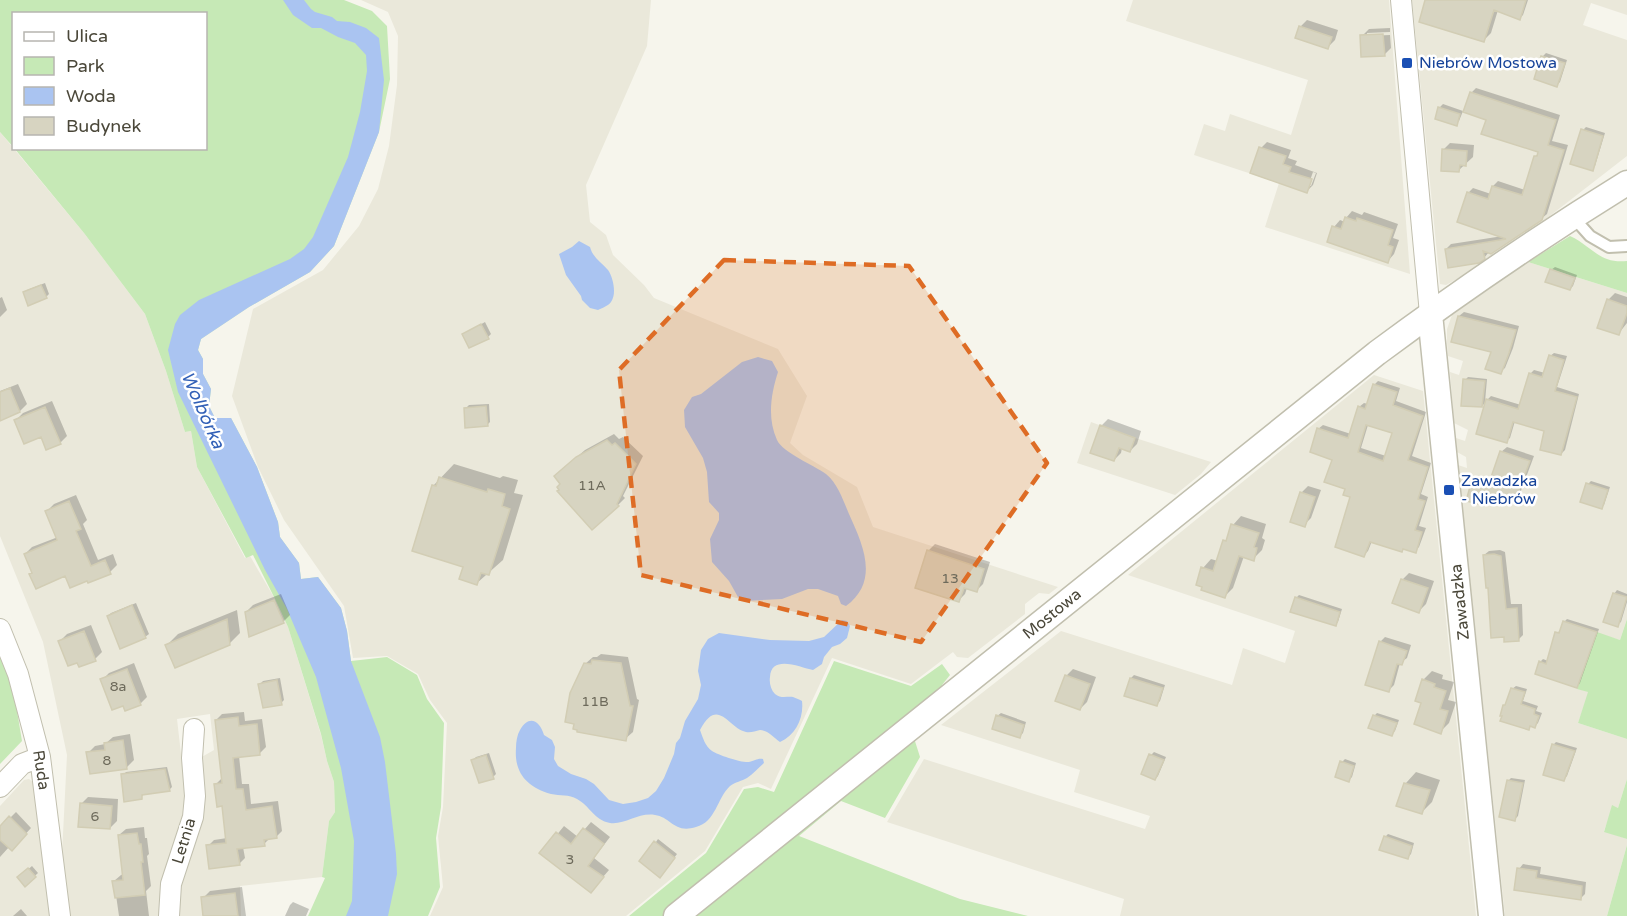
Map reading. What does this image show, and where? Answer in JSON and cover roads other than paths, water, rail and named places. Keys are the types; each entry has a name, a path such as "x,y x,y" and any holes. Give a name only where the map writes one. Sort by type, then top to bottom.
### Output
{"street":[{"name":"Zawadzka","path":"1401,0 1430,314 1491,916"},
{"name":"Mostowa","path":"676,916 1368,361 1430,314 1627,183"},
{"name":"Ruda","path":"0,629 18,674 40,757 60,916"},
{"name":"Letnia","path":"169,916 171,884 193,817 194,729"},
{"path":"0,787 22,764 40,757"}],"lane":[{"path":"1573,217 1590,236 1609,246 1627,246"}],"water":[{"name":"Wolbórka","path":"283,0 304,0 315,12 332,17 337,21 350,22 366,28 379,38 384,80 379,132 334,246 310,272 249,307 201,339 198,350 203,359 203,374 211,389 209,406 215,418 231,418 257,467 278,522 280,537 299,563 301,579 318,577 341,608 351,661 380,737 385,762 397,874 388,916 346,916 352,901 354,841 341,768 316,677 287,609 265,570 178,392 168,350 175,324 180,315 199,300 290,259 304,249 313,237 348,157 360,112 367,71 366,55 355,43 321,28 312,28 293,15"},
{"path":"579,241 590,247 595,257 608,270 613,281 613,299 608,305 598,310 590,308 582,300 566,275 559,254"},
{"path":"758,357 772,361 778,372 771,406 772,423 777,440 786,450 821,470 834,482 859,538 866,562 866,574 863,585 846,606 841,604 838,596 818,589 808,589 782,599 744,601 738,597 729,581 712,562 710,539 719,520 719,513 709,502 707,472 703,458 685,427 684,410 692,397 701,394 742,362"},
{"path":"842,620 847,621 850,626 847,638 832,647 824,657 822,664 813,670 781,664 772,670 770,684 775,694 802,701 802,713 798,725 786,739 780,742 763,730 746,732 718,715 712,715 706,720 700,730 712,751 746,762 763,759 764,763 747,778 730,786 712,815 703,824 689,829 683,828 655,815 610,823 600,819 574,797 551,794 535,787 520,772 516,757 517,736 523,725 534,721 540,726 544,735 552,740 555,747 554,759 558,766 594,784 609,800 623,804 648,798 656,791 664,778 685,721 698,699 701,685 698,671 701,650 708,639 719,633 770,640 809,641 824,637"}],"place":[{"name":"Niebrów Mostowa","path":"1407,63"},
{"name":"Zawadzka - Niebrów","path":"1449,490"}]}
